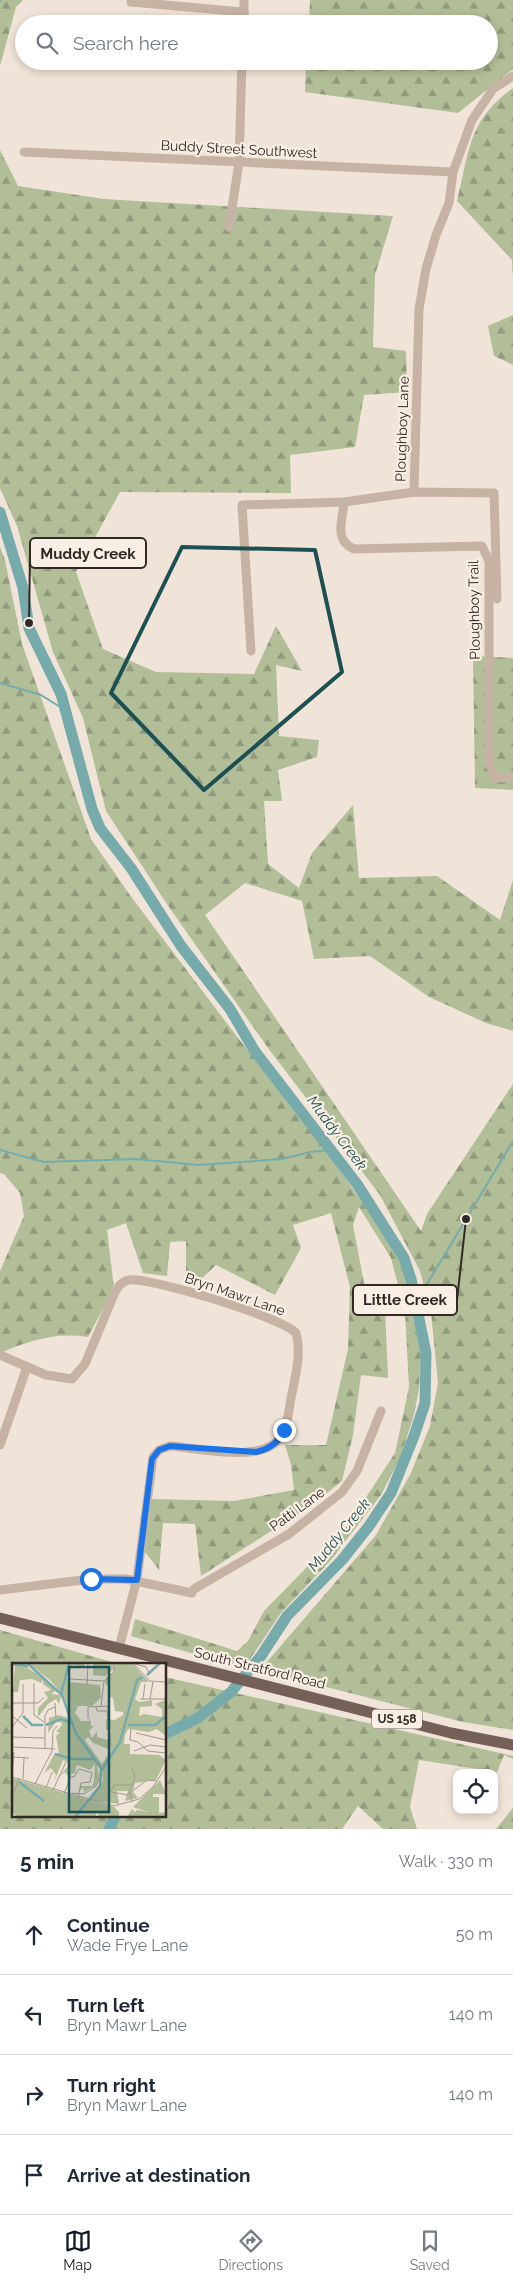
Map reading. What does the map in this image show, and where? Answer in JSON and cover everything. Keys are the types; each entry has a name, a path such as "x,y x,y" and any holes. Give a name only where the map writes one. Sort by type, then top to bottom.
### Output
{"main road":[{"name":"South Stratford Road","path":"0,1618 450,1733 513,1745"}],"street":[{"path":"131,2 244,12 244,0"},
{"path":"229,227 239,163 242,70"},
{"name":"Ploughboy Lane","path":"251,651 242,505 344,502 414,492 419,309 426,269 436,235 449,202 453,172 466,134 478,108 493,89 513,76"},
{"name":"Buddy Street Southwest","path":"24,152 453,172"},
{"path":"414,492 494,492 497,599"},
{"name":"Ploughboy Trail","path":"344,502 341,537 346,546 354,549 482,546 487,555 489,568 488,762 495,778 513,777"},
{"name":"Bryn Mawr Lane","path":"0,1355 27,1368 67,1380 77,1376 92,1350 115,1292 123,1282 130,1280 157,1283 239,1308 284,1324 296,1333 298,1347 297,1362 289,1412 284,1430 274,1444 264,1450 247,1452 170,1446 159,1450 153,1456 137,1580 119,1648"},
{"path":"0,1445 27,1368"},
{"name":"Patti Lane","path":"137,1580 192,1593 194,1589 289,1534 342,1492 357,1471 381,1411"},
{"path":"0,1590 91,1579 137,1580"}],"highlighted area":[{"path":"182,547 315,550 342,672 204,790 111,693"}],"green space":[{"path":"0,0 23,0 16,7 0,66"},
{"path":"310,0 513,0 513,69 458,113 305,92 306,70 498,70 498,15 309,15"},
{"path":"513,88 513,278 512,260 457,201 468,152 479,125 498,100"},
{"path":"0,150 18,186 104,199 393,216 375,275 373,347 406,351 407,392 364,395 355,447 290,455 291,493 120,492 76,572 103,649 156,672 254,674 276,626 302,671 276,665 279,736 319,740 317,757 278,770 282,801 264,801 268,864 299,888 312,853 353,805 359,878 437,876 500,920 513,880 513,1031 486,1023 429,997 370,956 314,959 302,901 245,883 205,915 421,1231 427,1214 513,1084 513,1730 463,1722 260,1670 376,1535 411,1473 430,1426 438,1383 431,1312 420,1271 380,1195 268,1048 171,910 106,811 83,718 53,652 17,526 0,488"},
{"path":"513,315 513,365 494,356 488,326"},
{"path":"0,547 5,560 22,644 91,839 132,898 235,1034 323,1145 404,1264 421,1351 419,1388 414,1415 400,1458 381,1495 330,1561 281,1613 244,1668 131,1636 135,1619 237,1651 248,1641 264,1611 348,1525 395,1453 409,1387 405,1312 391,1258 359,1207 353,1225 364,1283 385,1309 388,1378 361,1375 353,1435 342,1481 312,1505 201,1576 195,1524 163,1523 159,1570 145,1552 151,1499 234,1501 294,1490 291,1465 285,1445 326,1445 348,1349 350,1287 331,1213 293,1225 301,1248 275,1295 216,1265 198,1282 186,1275 186,1241 170,1242 167,1276 143,1273 126,1223 107,1230 114,1288 88,1337 65,1336 43,1339 0,1353 0,1271 24,1216 20,1193 4,1174 0,1173"},
{"path":"473,656 513,658 513,790 475,788"},
{"path":"0,1630 116,1663 12,1663 12,1816 166,1816 166,1677 513,1756 513,1759 504,1755 498,1770 478,1769 419,1760 410,1807 417,1829 383,1829 358,1806 342,1829 0,1829"},
{"path":"513,1808 513,1829 496,1829"}],"waterway":[{"name":"Muddy Creek","path":"0,512 23,588 29,628 61,694 92,809 100,828 131,868 181,946 230,1009 254,1050 357,1184 404,1258 411,1279 426,1353 425,1403 391,1493 369,1526 342,1560 287,1616 261,1656 231,1692 198,1718 166,1734"},
{"path":"0,683 41,695 65,710"},
{"path":"415,1304 513,1141"},
{"path":"0,1150 44,1162 136,1159 199,1165 282,1159 310,1152 331,1150"},
{"name":"Muddy Creek","path":"109,1829 116,1816"}],"place":[{"name":"Muddy Creek","path":"29,623"},
{"name":"Little Creek","path":"466,1219"}],"route":[{"path":"91,1579 137,1580 152,1459 159,1450 170,1446 256,1452 270,1448 279,1440 284,1430"}]}
